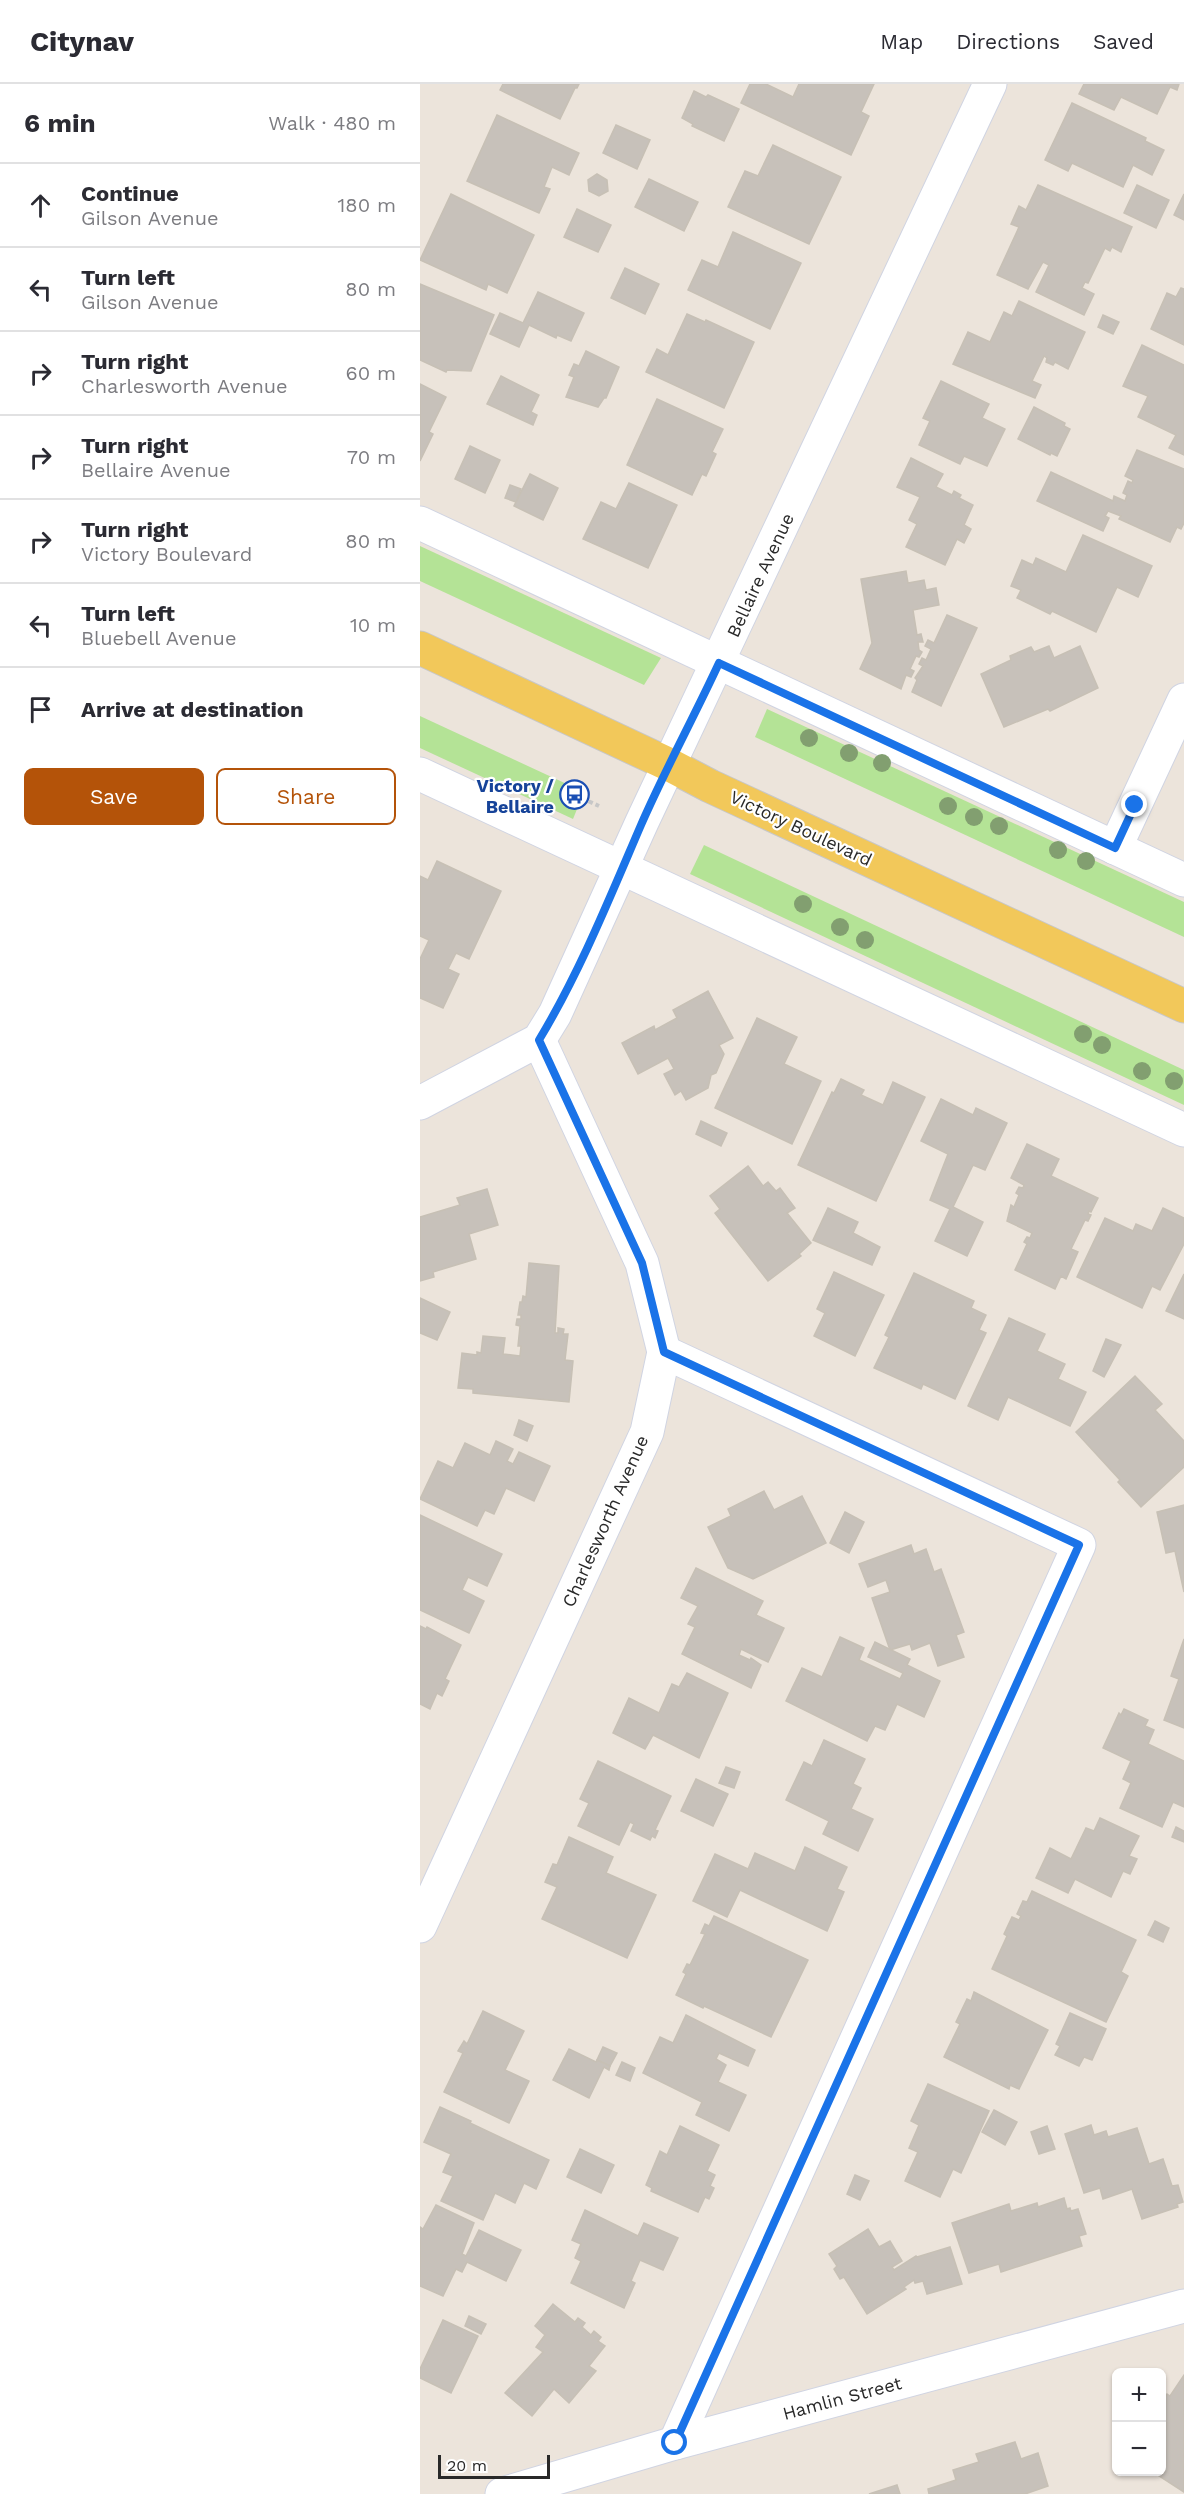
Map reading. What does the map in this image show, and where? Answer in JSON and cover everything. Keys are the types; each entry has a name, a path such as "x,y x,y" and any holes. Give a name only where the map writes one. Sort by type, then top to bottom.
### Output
{"main road":[{"name":"Victory Boulevard","path":"420,648 731,796 1184,1006"}],"street":[{"name":"Bellaire Avenue","path":"539,1040 555,1014 990,84"},
{"path":"420,523 1184,880"},
{"path":"1115,848 1184,700"},
{"path":"420,774 1184,1130"},
{"path":"420,1103 539,1040"},
{"name":"Charlesworth Avenue","path":"420,1926 647,1432 664,1352 642,1263 539,1040"},
{"path":"664,1352 1079,1545 675,2443"},
{"name":"Hamlin Street","path":"502,2494 589,2482 675,2443 1184,2306"}],"path":[{"path":"575,795 599,806"}],"green space":[{"path":"420,546 661,658 644,685 420,581"},
{"path":"767,709 1184,902 1184,937 755,737"},
{"path":"420,716 584,792 573,819 420,748"},
{"path":"704,845 1184,1070 1184,1105 690,874"}],"building":[{"path":"503,84 579,84 560,119 500,90"},
{"path":"750,84 766,84 793,97 799,84 874,84 861,112 869,116 851,155 741,103"},
{"path":"1084,84 1179,84 1177,90 1170,87 1157,114 1121,97 1114,110 1079,94"},
{"path":"694,91 739,109 724,141 692,126 693,124 682,118"},
{"path":"1072,103 1146,138 1145,141 1164,150 1152,175 1133,165 1123,187 1072,163 1068,171 1045,160"},
{"path":"497,115 579,153 569,175 552,167 544,187 550,189 539,213 467,181"},
{"path":"616,125 650,140 637,169 603,153"},
{"path":"773,145 841,177 809,244 728,207 745,171 758,176"},
{"path":"597,174 607,180 608,191 599,196 589,191 588,180"},
{"path":"649,179 698,202 684,231 635,207"},
{"path":"1038,185 1132,227 1121,252 1112,247 1110,251 1105,248 1088,283 1085,282 1082,288 1094,294 1084,315 1036,292 1049,265 1043,262 1028,289 997,275 1019,227 1011,224 1019,206 1026,210"},
{"path":"1137,185 1169,200 1156,228 1124,213"},
{"path":"451,194 534,235 507,293 488,284 486,290 420,260"},
{"path":"1184,194 1184,220 1174,215"},
{"path":"577,209 611,225 598,252 564,237"},
{"path":"733,232 801,263 770,329 688,290 702,260 718,267"},
{"path":"625,268 659,284 645,314 611,298"},
{"path":"420,284 494,315 471,371 447,370 446,372 420,360"},
{"path":"1181,288 1184,289 1184,345 1151,329 1167,293 1176,297"},
{"path":"538,292 584,313 571,341 557,335 556,338 529,325 519,347 490,334 500,313 523,323"},
{"path":"1019,301 1085,332 1068,369 1055,362 1053,365 1046,362 1047,358 1044,356 1032,381 1041,385 1035,398 953,364 968,332 990,342 1004,312 1012,316"},
{"path":"687,314 754,342 724,408 646,372 657,349 668,355"},
{"path":"1103,315 1119,322 1113,334 1098,327"},
{"path":"1142,345 1184,365 1184,455 1169,448 1176,435 1138,417 1148,396 1123,386"},
{"path":"586,351 619,367 606,398 598,407 566,397 574,377 569,375 574,364 579,366"},
{"path":"501,376 539,395 531,412 537,415 533,425 487,404"},
{"path":"941,381 989,404 982,418 1005,429 987,466 964,456 960,464 919,445 930,421 923,418"},
{"path":"420,384 446,397 429,432 433,434 420,461"},
{"path":"657,399 723,429 712,452 716,454 706,476 702,474 692,495 627,465"},
{"path":"1034,407 1065,423 1064,426 1070,429 1057,456 1051,453 1050,455 1018,439"},
{"path":"470,446 500,460 485,493 455,479"},
{"path":"1137,450 1184,469 1184,523 1181,529 1177,527 1170,542 1119,519 1121,516 1108,511 1105,516 1109,518 1103,531 1037,501 1051,472 1113,501 1114,496 1125,501 1127,495 1123,493 1128,481 1132,483 1133,480 1125,476"},
{"path":"911,458 943,474 936,487 952,495 954,491 961,495 959,498 973,505 964,525 971,529 964,543 957,539 945,565 906,547 917,524 909,520 920,497 897,487"},
{"path":"530,474 558,488 543,520 514,506"},
{"path":"629,483 677,505 648,568 583,539 601,502 616,509"},
{"path":"510,485 521,489 516,502 505,498"},
{"path":"1083,535 1152,566 1138,597 1117,587 1096,632 1052,611 1050,614 1017,598 1021,590 1011,586 1022,560 1033,565 1036,558 1066,572"},
{"path":"906,571 908,583 924,580 926,590 936,588 939,605 913,610 917,635 921,634 923,642 918,642 919,650 922,652 919,657 916,656 910,669 914,671 911,677 906,675 901,689 860,669 872,643 861,579"},
{"path":"947,615 977,628 941,706 912,692 917,680 915,678 923,666 919,664 922,658 926,660 931,649 925,646 928,640 934,643"},
{"path":"1049,646 1054,658 1080,646 1098,688 1050,711 1048,709 1004,727 981,674 1011,660 1010,656 1031,647 1034,652"},
{"path":"437,861 501,891 469,959 456,953 448,969 459,974 443,1008 420,998 420,959 429,940 420,936 420,876 428,880"},
{"path":"708,991 733,1038 719,1045 724,1054 716,1073 711,1075 708,1088 686,1100 681,1091 675,1095 664,1074 674,1069 668,1058 638,1074 622,1043 654,1026 655,1030 677,1018 673,1010"},
{"path":"757,1018 797,1037 784,1064 821,1081 792,1144 715,1108"},
{"path":"841,1079 864,1090 861,1095 883,1105 893,1082 925,1097 876,1201 798,1165 832,1092 834,1093"},
{"path":"941,1099 973,1115 976,1108 1007,1123 985,1170 973,1165 953,1207 983,1222 967,1256 935,1241 950,1209 930,1200 948,1154 921,1141"},
{"path":"701,1121 727,1133 721,1146 696,1134"},
{"path":"1027,1144 1059,1159 1051,1176 1098,1198 1091,1212 1089,1211 1088,1214 1091,1215 1088,1221 1085,1220 1071,1249 1078,1252 1066,1279 1061,1276 1055,1289 1015,1270 1027,1244 1024,1242 1027,1237 1030,1238 1032,1233 1007,1221 1011,1205 1014,1207 1019,1195 1016,1193 1019,1187 1023,1188 1024,1185 1011,1178"},
{"path":"748,1166 763,1186 768,1182 776,1191 780,1188 795,1208 787,1213 811,1243 799,1254 801,1256 768,1281 715,1213 720,1209 710,1196"},
{"path":"487,1189 498,1225 469,1234 476,1259 433,1272 434,1277 420,1281 420,1217 460,1205 457,1198"},
{"path":"828,1208 858,1222 853,1233 880,1247 872,1265 813,1240"},
{"path":"1163,1208 1184,1218 1184,1244 1160,1290 1152,1286 1142,1308 1077,1277 1105,1218 1133,1231 1136,1224 1152,1231"},
{"path":"529,1263 559,1266 555,1333 558,1333 558,1328 564,1329 563,1334 568,1334 565,1360 573,1361 569,1402 473,1393 473,1389 458,1388 462,1353 477,1355 477,1352 481,1353 483,1336 505,1338 503,1354 520,1356 521,1346 518,1346 520,1326 516,1325 517,1319 521,1319 521,1315 518,1315 520,1302 523,1296 526,1297"},
{"path":"834,1272 884,1295 855,1356 814,1336 825,1313 817,1309"},
{"path":"914,1273 974,1301 971,1308 986,1315 979,1330 986,1333 955,1399 923,1384 921,1389 874,1368 889,1337 885,1335"},
{"path":"1184,1274 1184,1319 1166,1311"},
{"path":"420,1298 450,1312 437,1340 420,1333"},
{"path":"1009,1318 1045,1334 1037,1351 1065,1364 1058,1379 1086,1392 1070,1426 1008,1397 998,1420 968,1406"},
{"path":"1106,1339 1121,1345 1104,1377 1093,1371"},
{"path":"1135,1376 1162,1404 1155,1410 1184,1441 1184,1467 1141,1507 1118,1482 1120,1480 1076,1432"},
{"path":"519,1420 533,1426 527,1441 514,1435"},
{"path":"496,1441 513,1449 507,1461 513,1464 519,1452 550,1466 534,1501 506,1488 494,1514 485,1510 477,1526 420,1499 438,1461 453,1468 465,1443 490,1455"},
{"path":"764,1491 774,1510 802,1496 826,1543 753,1579 728,1568 708,1527 731,1516 728,1509"},
{"path":"1184,1505 1184,1592 1175,1551 1166,1553 1157,1512"},
{"path":"845,1512 864,1522 849,1553 830,1543"},
{"path":"420,1515 502,1554 487,1586 468,1577 462,1590 484,1601 469,1633 420,1610"},
{"path":"911,1545 914,1554 926,1549 934,1572 941,1569 964,1632 956,1635 964,1657 938,1666 930,1643 912,1650 910,1644 890,1650 872,1598 890,1592 886,1580 868,1587 859,1564"},
{"path":"696,1568 763,1601 756,1615 784,1628 768,1662 741,1649 739,1655 750,1660 751,1658 761,1665 751,1688 682,1654 695,1627 688,1624 698,1606 681,1598"},
{"path":"420,1626 426,1629 427,1627 461,1645 445,1679 449,1681 442,1696 437,1693 430,1709 420,1704"},
{"path":"840,1637 864,1648 859,1660 900,1679 903,1673 868,1657 875,1642 910,1659 907,1665 940,1681 924,1717 897,1704 885,1730 875,1726 867,1741 786,1701 802,1668 822,1677"},
{"path":"1184,1639 1184,1728 1164,1720 1179,1679 1171,1676"},
{"path":"687,1673 728,1693 699,1758 653,1735 645,1749 613,1733 629,1698 659,1713 672,1684 679,1687"},
{"path":"1124,1709 1148,1720 1145,1726 1154,1730 1148,1744 1184,1761 1184,1807 1173,1802 1162,1827 1120,1808 1131,1783 1123,1779 1131,1761 1103,1748 1119,1713 1121,1715"},
{"path":"824,1740 865,1759 853,1784 861,1788 851,1809 873,1819 858,1851 823,1834 829,1821 786,1800 804,1762 812,1766"},
{"path":"598,1761 671,1796 655,1830 658,1831 655,1838 652,1836 650,1840 631,1831 634,1824 630,1822 619,1845 578,1826 589,1803 580,1799"},
{"path":"726,1767 740,1772 734,1788 719,1783"},
{"path":"696,1779 728,1794 713,1826 681,1811"},
{"path":"1100,1818 1139,1836 1129,1856 1137,1859 1130,1874 1123,1871 1111,1897 1075,1879 1068,1893 1036,1878 1050,1848 1071,1859 1086,1828 1094,1831"},
{"path":"1176,1827 1184,1831 1184,1842 1172,1837"},
{"path":"569,1837 613,1857 606,1873 656,1895 627,1958 542,1919 557,1887 545,1882 553,1864 557,1865"},
{"path":"805,1847 847,1867 837,1889 844,1892 827,1931 740,1890 727,1917 693,1901 715,1854 748,1869 755,1853 795,1871"},
{"path":"1032,1891 1136,1940 1121,1972 1128,1976 1106,2022 992,1969 1007,1936 1004,1934 1012,1917 1019,1920 1021,1916 1017,1914 1023,1901 1027,1902"},
{"path":"714,1916 808,1960 771,2037 676,1995 686,1974 683,1972 687,1964 690,1965 705,1934 701,1933 705,1924 709,1926"},
{"path":"1155,1921 1169,1928 1163,1942 1148,1935"},
{"path":"974,1992 1048,2030 1019,2089 1010,2085 1009,2089 944,2057 960,2024 956,2022 967,1999 971,2001"},
{"path":"483,2011 524,2031 505,2070 529,2081 509,2123 444,2092 463,2053 458,2051 464,2041 467,2044"},
{"path":"1070,2013 1106,2029 1092,2060 1084,2057 1079,2066 1055,2055 1060,2046 1056,2044"},
{"path":"686,2015 755,2050 748,2066 719,2053 716,2059 726,2065 718,2082 746,2095 729,2131 696,2115 702,2102 643,2073 660,2037 673,2043"},
{"path":"603,2047 617,2053 610,2066 597,2060"},
{"path":"569,2049 610,2066 609,2070 604,2067 589,2098 553,2080"},
{"path":"622,2062 635,2068 630,2081 616,2075"},
{"path":"928,2084 989,2111 961,2173 953,2169 940,2197 905,2181 918,2152 909,2148 919,2125 911,2121"},
{"path":"440,2107 549,2160 536,2189 524,2183 515,2203 495,2193 483,2220 441,2201 453,2176 443,2172 451,2154 424,2142"},
{"path":"994,2110 1017,2122 1005,2145 982,2132"},
{"path":"1091,2125 1094,2135 1106,2131 1108,2137 1137,2128 1149,2164 1163,2159 1172,2186 1178,2185 1183,2202 1177,2204 1178,2207 1142,2219 1132,2189 1103,2199 1100,2188 1084,2193 1065,2134"},
{"path":"680,2126 719,2145 707,2171 715,2175 710,2186 714,2188 709,2199 705,2197 698,2212 651,2191 652,2188 646,2185 660,2151 667,2155"},
{"path":"1047,2126 1055,2149 1039,2154 1031,2132"},
{"path":"580,2149 614,2165 601,2193 567,2177"},
{"path":"855,2175 869,2181 860,2200 847,2194"},
{"path":"1064,2198 1067,2209 1070,2208 1071,2211 1078,2209 1086,2234 1079,2236 1082,2246 1001,2272 999,2264 969,2273 952,2223 1009,2204 1011,2211 1037,2203 1038,2207"},
{"path":"436,2205 474,2223 462,2254 466,2256 479,2230 521,2250 506,2281 467,2262 462,2272 456,2269 443,2296 420,2286 420,2227 423,2229"},
{"path":"585,2210 638,2236 644,2223 678,2238 663,2270 640,2260 631,2281 635,2283 624,2308 571,2283 581,2261 575,2258 581,2244 572,2240"},
{"path":"868,2229 879,2247 890,2241 902,2261 892,2267 894,2270 916,2256 950,2247 962,2284 927,2294 923,2281 915,2283 914,2280 904,2287 906,2289 867,2314 844,2277 840,2279 834,2269 837,2266 829,2254"},
{"path":"553,2304 575,2322 578,2318 585,2323 582,2327 591,2335 594,2331 601,2337 598,2341 605,2346 589,2366 596,2371 569,2403 554,2389 532,2416 505,2393 543,2352 536,2347 545,2335 535,2326"},
{"path":"469,2316 486,2324 481,2334 465,2326"},
{"path":"443,2320 478,2336 451,2393 420,2378 420,2369"},
{"path":"1184,2375 1184,2492 1159,2476 1166,2476 1166,2396 1170,2396"},
{"path":"1015,2442 1021,2459 1038,2453 1048,2486 1025,2494 929,2494 928,2489 956,2480 953,2470 979,2462 976,2454"},
{"path":"897,2485 900,2494 869,2494"}],"place":[{"name":"Victory / Bellaire","path":"575,795"}],"route":[{"path":"675,2443 1079,1545 664,1352 642,1263 539,1040 555,1014 623,869 642,822 719,663 1115,848 1135,805"}]}
